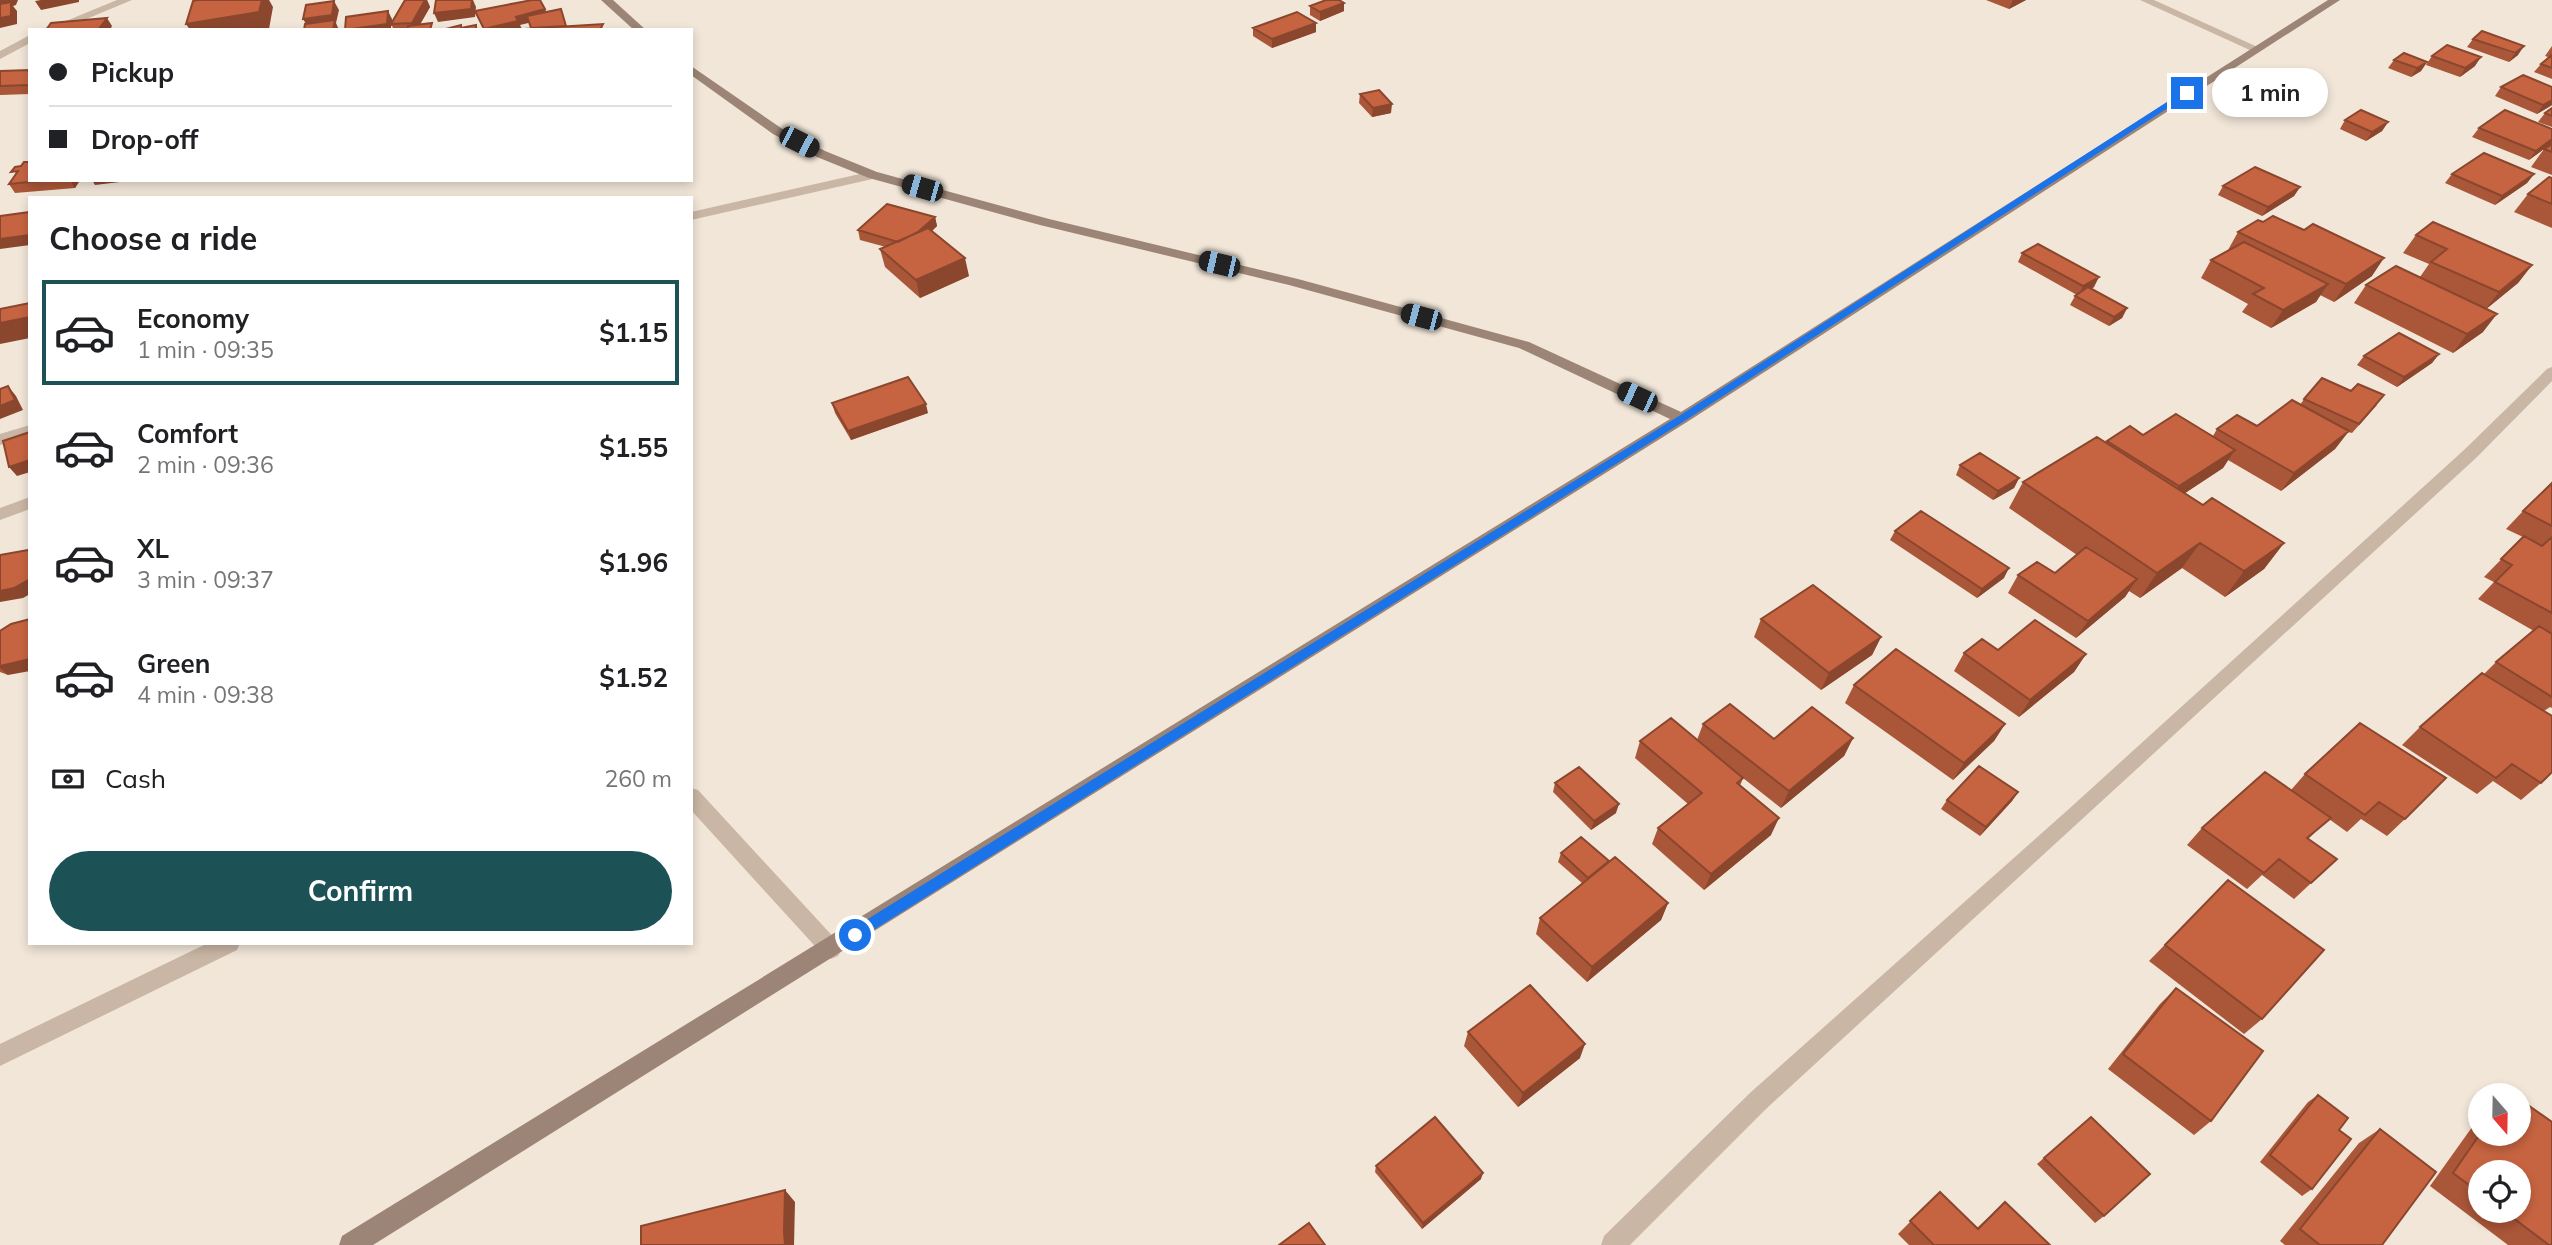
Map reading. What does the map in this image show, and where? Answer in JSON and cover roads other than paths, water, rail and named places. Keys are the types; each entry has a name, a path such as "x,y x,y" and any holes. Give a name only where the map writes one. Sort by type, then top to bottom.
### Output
{"main road":[{"path":"606,0 639,28"},
{"path":"351,1245 831,950 1682,418 2335,0"},
{"path":"693,70 777,131 821,154 873,175 1045,222 1293,282 1524,345 1682,418"}],"street":[{"path":"55,28 127,0"},
{"path":"2146,0 2256,49"},
{"path":"0,56 28,39"},
{"path":"693,216 873,175"},
{"path":"1613,1245 1759,1100 2077,814 2470,454 2552,372"},
{"path":"0,440 28,431"},
{"path":"0,514 28,504"},
{"path":"693,798 831,950"},
{"path":"0,1055 225,945"}]}
